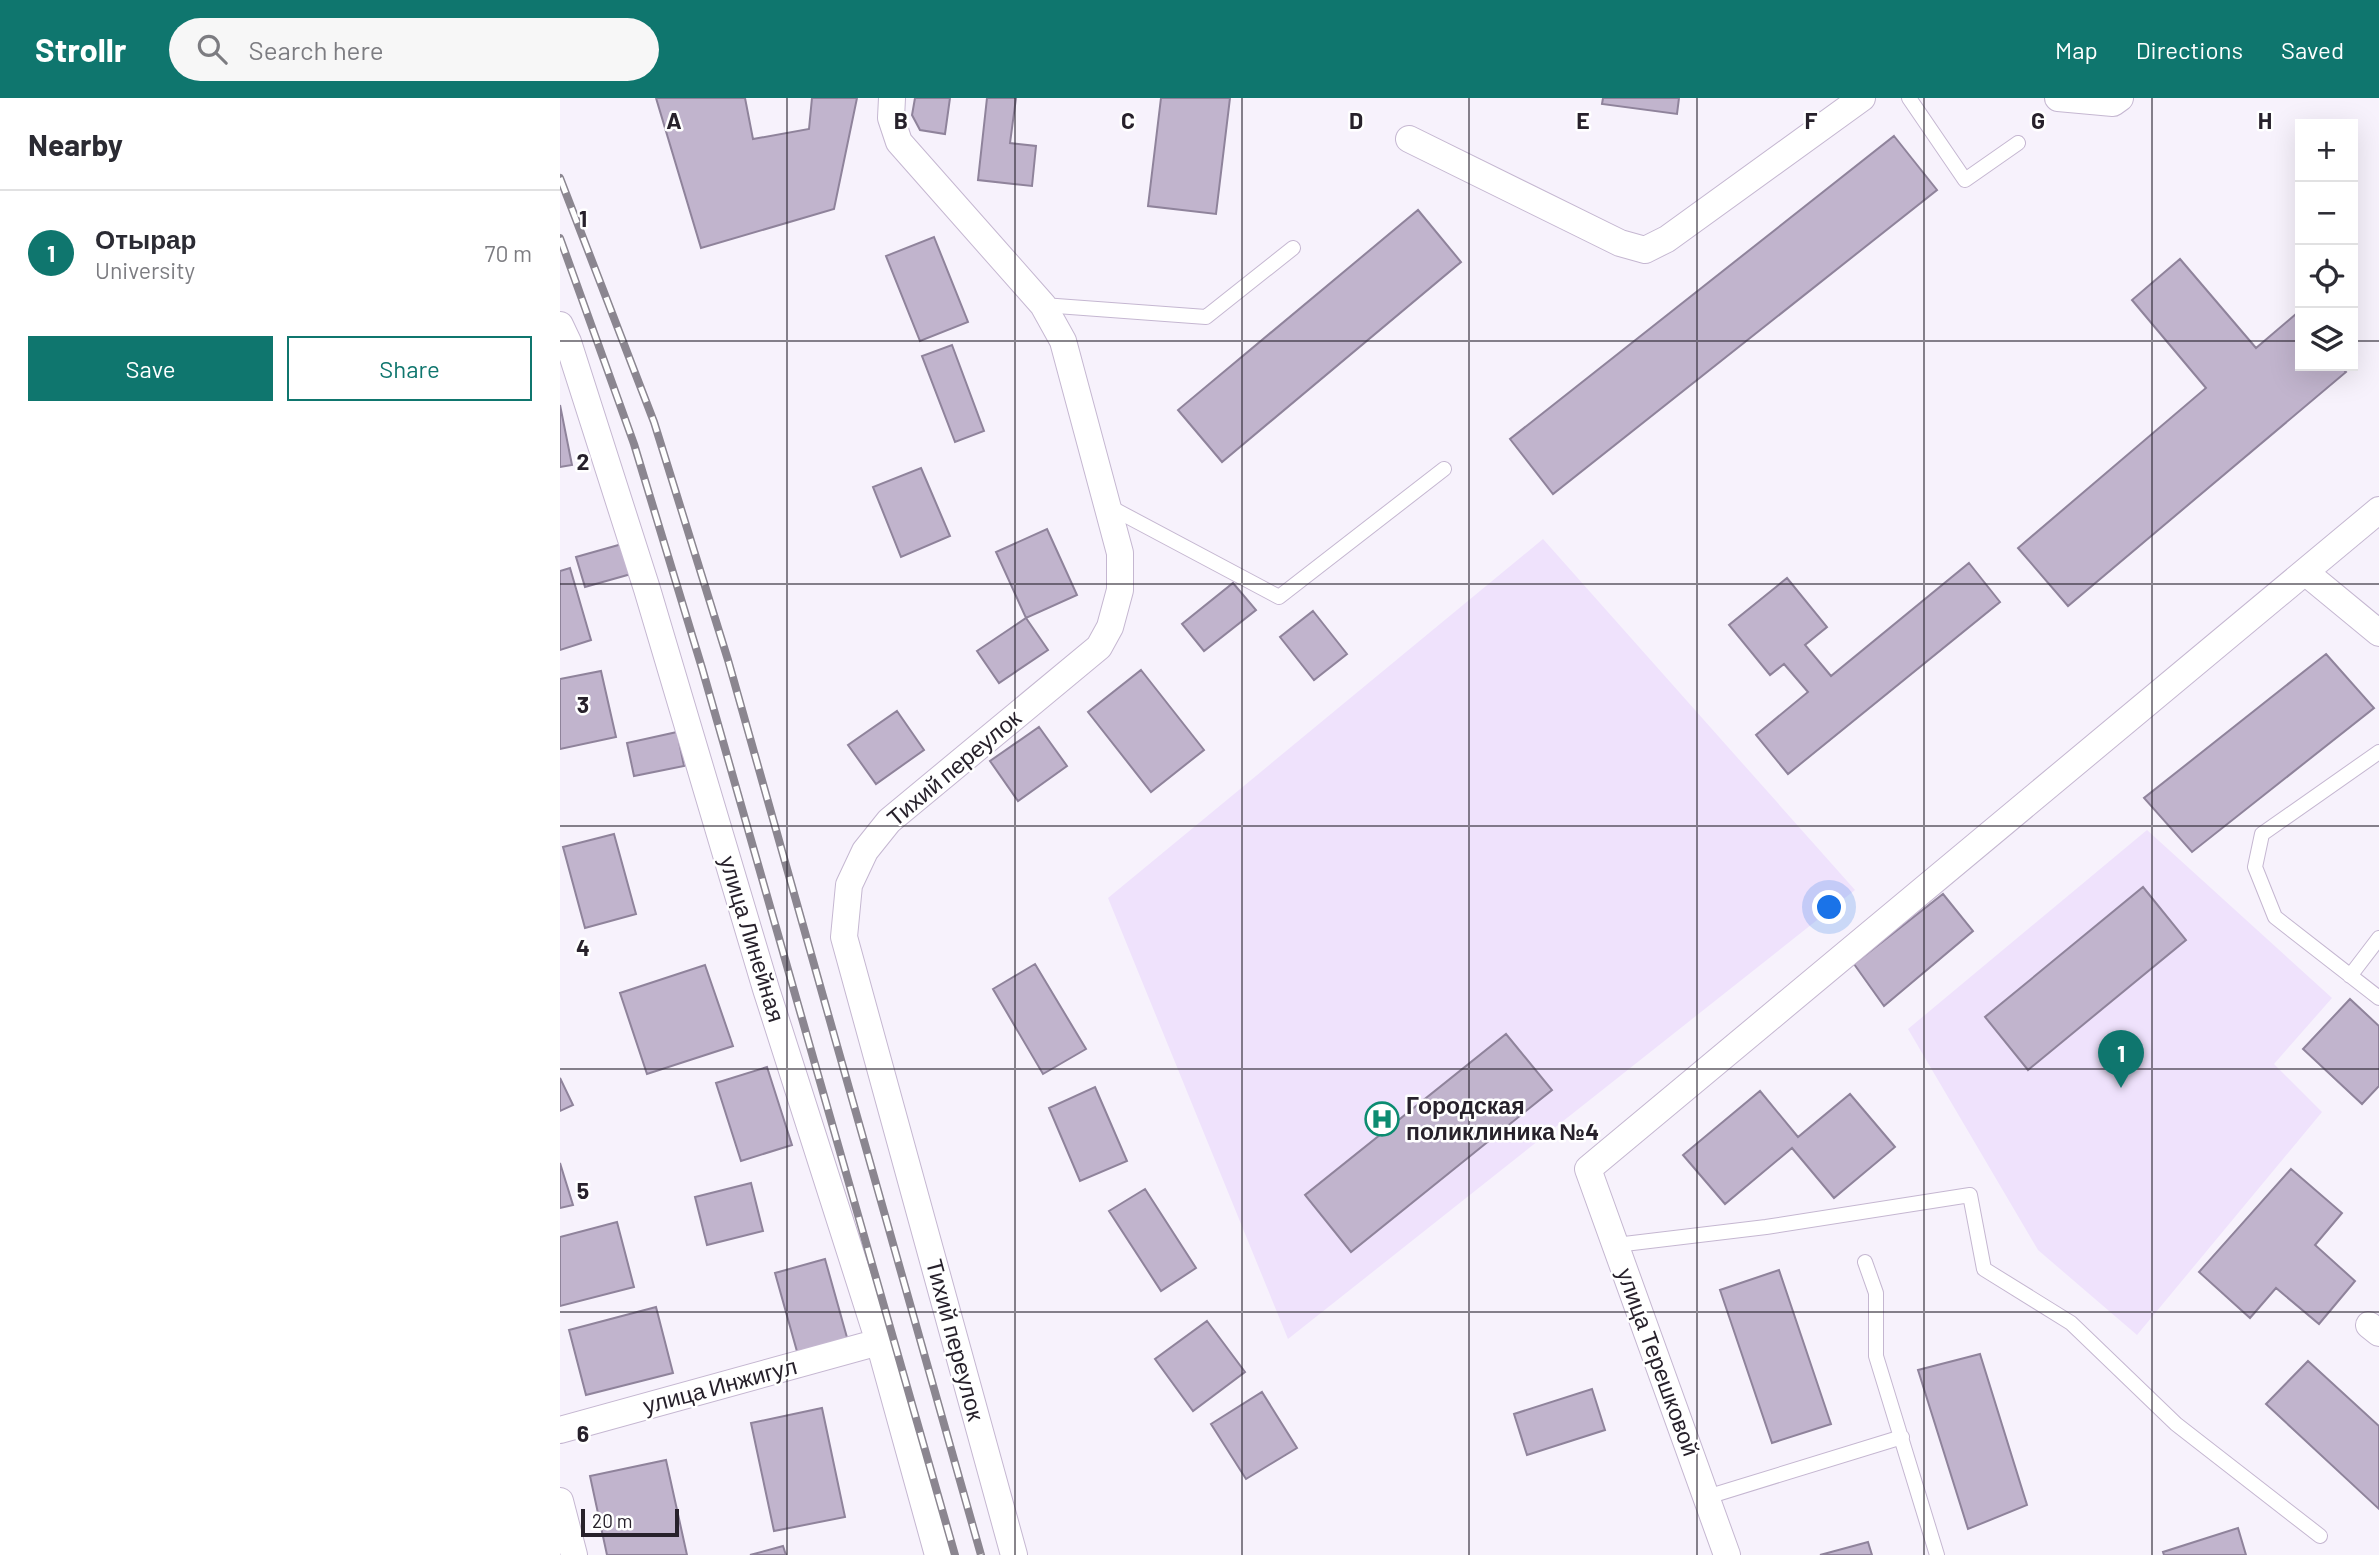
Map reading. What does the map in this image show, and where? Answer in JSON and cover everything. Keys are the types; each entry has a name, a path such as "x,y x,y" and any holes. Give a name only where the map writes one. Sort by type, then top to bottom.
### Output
{"street":[{"name":"Тихий переулок","path":"892,98 891,118 899,142 1043,305 1063,341 1120,552 1120,590 1110,627 1099,648 889,821 865,851 849,885 844,937 1014,1555"},
{"path":"1409,139 1620,243 1645,250 1667,239 1863,98"},
{"path":"2058,98 2113,103 2120,98"},
{"name":"улица Линейная","path":"563,337 647,589 766,989 879,1342 938,1555"},
{"path":"2379,510 2305,572 2379,633"},
{"name":"улица Терешковой","path":"1727,1555 1588,1168 2305,572"},
{"name":"улица Инжигул","path":"560,1430 879,1342"},
{"path":"560,1501 574,1555"}],"lane":[{"path":"1909,98 1965,180 2018,143"},
{"path":"1043,305 1206,317 1293,248"},
{"path":"1107,505 1279,597 1444,469"},
{"path":"2379,752 2262,834 2255,867 2275,917 2379,998"},
{"path":"2350,976 2379,938"},
{"path":"1616,1245 1766,1227 1970,1195 1984,1269 2071,1323 2176,1424 2320,1535"},
{"path":"1865,1262 1876,1293 1876,1356 1937,1555"},
{"path":"1707,1497 1902,1437"}],"shaded area":[{"name":"Городская поликлиника №4","path":"1543,539 1855,890 1288,1339 1108,898"},
{"path":"2147,830 2332,998 2274,1064 2322,1112 2137,1335 2038,1250 1908,1029"}],"building":[{"path":"656,98 745,98 753,139 809,129 812,98 857,98 834,209 701,248"},
{"path":"915,98 950,98 945,134 920,130 912,115"},
{"path":"987,98 1016,98 1010,143 1036,146 1032,186 978,180"},
{"path":"1161,98 1230,98 1216,214 1148,206"},
{"path":"1603,98 1679,98 1677,114 1602,104"},
{"path":"1894,136 1937,190 1553,494 1510,439"},
{"path":"1418,210 1461,262 1222,462 1178,410"},
{"path":"934,237 968,322 920,341 886,256"},
{"path":"2180,259 2256,348 2295,315 2295,371 2346,372 2068,606 2018,548 2206,388 2132,300"},
{"path":"952,345 984,431 955,442 922,356"},
{"path":"560,405 572,465 560,467"},
{"path":"921,468 950,536 901,557 873,487"},
{"path":"1047,529 1077,595 1026,618 996,552"},
{"path":"622,544 631,574 585,587 576,557"},
{"path":"1969,563 2000,602 1788,774 1756,735 1808,692 1784,664 1770,675 1729,625 1787,578 1827,627 1805,645 1831,676"},
{"path":"570,568 591,640 560,650 560,571"},
{"path":"1233,583 1256,610 1204,651 1182,624"},
{"path":"1313,611 1347,654 1314,680 1280,637"},
{"path":"1026,618 1048,650 999,683 977,651"},
{"path":"2326,654 2374,708 2192,852 2144,798"},
{"path":"1141,670 1204,750 1151,792 1088,712"},
{"path":"601,671 616,737 560,749 560,679"},
{"path":"897,711 924,750 876,784 848,745"},
{"path":"1039,727 1067,766 1018,801 990,761"},
{"path":"677,732 684,766 634,776 627,743"},
{"path":"614,834 636,914 585,928 563,847"},
{"path":"2143,887 2186,940 2028,1070 1985,1017"},
{"path":"1943,894 1973,931 1884,1006 1854,964"},
{"path":"1035,964 1086,1049 1043,1074 993,989"},
{"path":"705,965 733,1046 647,1074 620,993"},
{"path":"2350,999 2379,1026 2379,1086 2362,1104 2303,1049"},
{"path":"1506,1034 1552,1090 1351,1252 1305,1195"},
{"path":"767,1067 792,1145 741,1161 716,1083"},
{"path":"560,1078 573,1105 560,1111"},
{"path":"1095,1087 1127,1161 1080,1181 1049,1108"},
{"path":"1760,1091 1798,1137 1850,1094 1895,1147 1834,1198 1792,1148 1725,1204 1683,1155"},
{"path":"560,1163 573,1205 560,1208"},
{"path":"2291,1169 2342,1213 2315,1245 2355,1281 2319,1324 2276,1288 2250,1318 2199,1272"},
{"path":"751,1183 763,1231 707,1245 695,1197"},
{"path":"1145,1189 1196,1268 1161,1291 1109,1211"},
{"path":"617,1222 634,1287 560,1306 560,1237"},
{"path":"825,1259 848,1341 798,1355 775,1273"},
{"path":"1779,1270 1831,1424 1772,1443 1720,1290"},
{"path":"656,1307 673,1373 586,1395 569,1330"},
{"path":"1207,1321 1245,1372 1193,1411 1155,1359"},
{"path":"1980,1354 2027,1505 1968,1529 1918,1370"},
{"path":"2308,1361 2379,1426 2379,1509 2266,1404"},
{"path":"1592,1389 1605,1430 1527,1455 1514,1414"},
{"path":"1262,1392 1297,1448 1246,1479 1211,1424"},
{"path":"822,1408 845,1517 774,1531 751,1423"},
{"path":"666,1460 687,1555 607,1555 590,1476"},
{"path":"2238,1528 2246,1555 2164,1555 2163,1552"},
{"path":"1868,1542 1872,1555 1820,1555"},
{"path":"783,1546 786,1555 750,1555"}],"railway":[{"path":"560,178 654,422 728,660 981,1555"},
{"path":"560,238 634,444 702,668 955,1555"}],"place":[{"name":"Отырар","path":"2121,1088"},
{"name":"Городская поликлиника №4","path":"1382,1119"}]}
